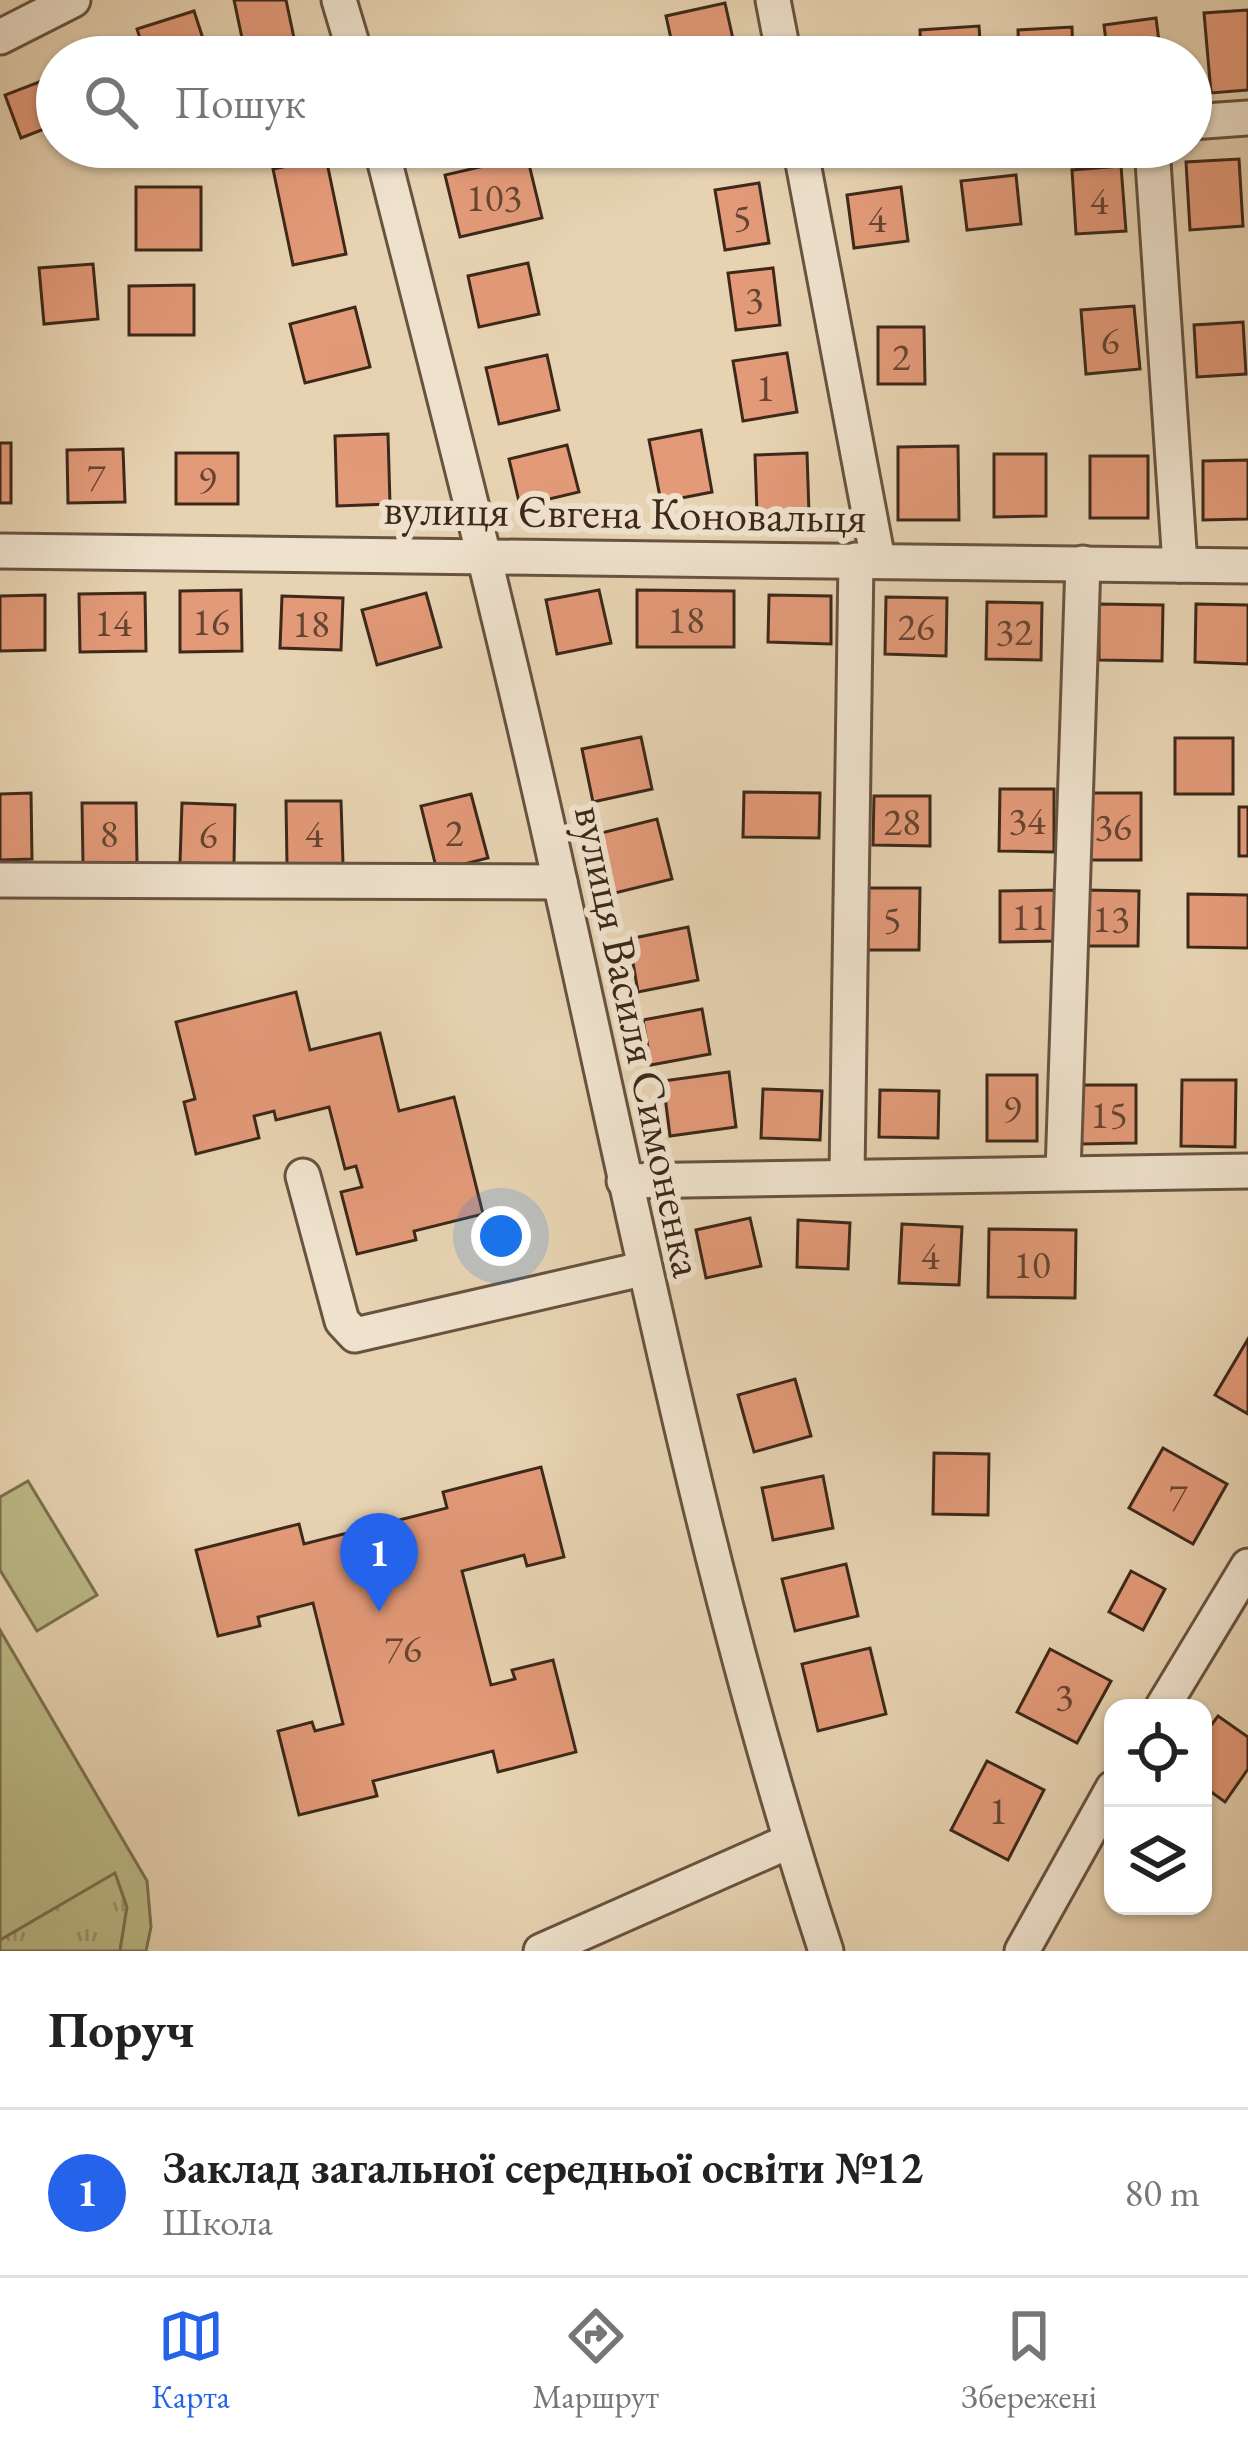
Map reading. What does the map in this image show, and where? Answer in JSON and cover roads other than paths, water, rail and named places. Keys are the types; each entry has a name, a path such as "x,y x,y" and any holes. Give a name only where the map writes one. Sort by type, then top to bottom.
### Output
{"street":[{"path":"0,37 73,0"},
{"path":"339,0 350,36"},
{"path":"773,0 780,36"},
{"path":"1212,121 1248,118"},
{"name":"вулиця Василя Симоненка","path":"386,168 560,882 642,1269 790,1841 826,1951"},
{"path":"806,168 867,560 847,1175"},
{"path":"1153,168 1180,565"},
{"name":"вулиця Євгена Коновальця","path":"0,551 1248,566"},
{"path":"1063,1173 1083,563"},
{"path":"0,880 560,882"},
{"path":"624,1181 1248,1171"},
{"path":"303,1176 342,1321 356,1336 642,1269"},
{"path":"1167,1699 1248,1566"},
{"path":"1022,1951 1057,1879 1104,1803"},
{"path":"541,1951 790,1841"}],"place":[{"name":"Заклад загальної середньої освіти №12","path":"379,1612"}]}
